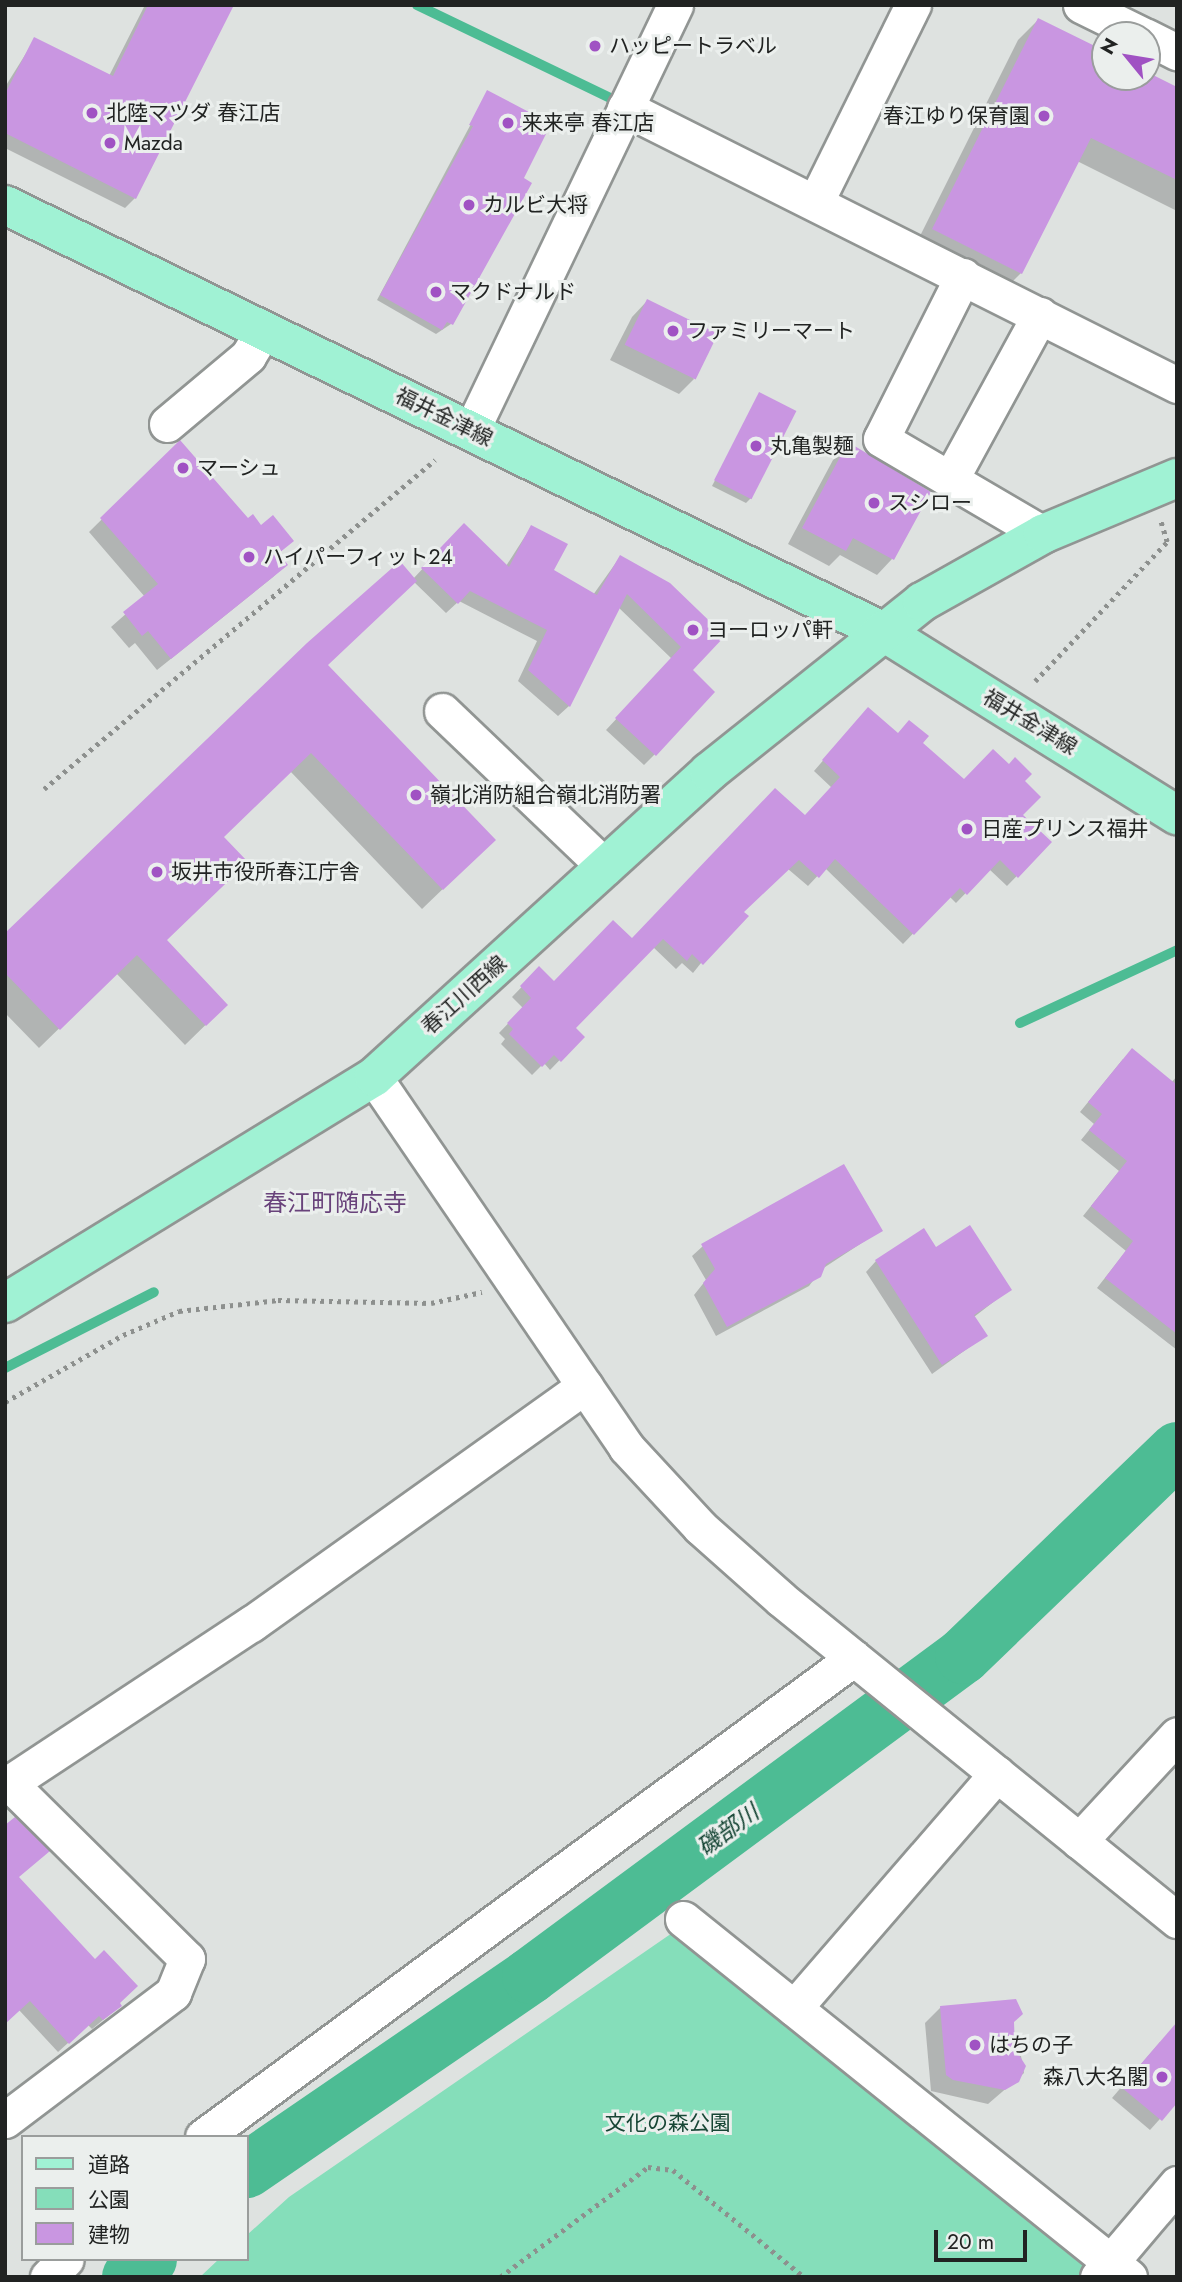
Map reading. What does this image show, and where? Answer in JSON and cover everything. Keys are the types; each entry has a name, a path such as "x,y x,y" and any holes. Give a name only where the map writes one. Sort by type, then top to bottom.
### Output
{"main road":[{"name":"福井金津線","path":"5,205 882,631 1177,815"},
{"path":"882,631 949,585 1043,534 1164,483"},
{"name":"春江川西線","path":"5,1303 374,1077 709,772 882,631"}],"street":[{"path":"471,431 675,5"},
{"path":"816,201 913,5"},
{"path":"1081,5 1114,21"},
{"path":"1161,44 1177,52"},
{"path":"625,108 816,201 1177,384"},
{"path":"963,276 881,439 1043,534"},
{"path":"950,480 1040,315"},
{"path":"167,424 248,356 263,331"},
{"path":"442,711 605,867"},
{"path":"374,1077 626,1447 700,1527 854,1658 1177,1920"},
{"path":"5,2120 173,1993 187,1959 7,1785 251,1624 585,1386"},
{"path":"206,2135 854,1658"},
{"path":"1079,1841 1177,1735"},
{"path":"794,2008 997,1774"},
{"path":"682,1919 794,2008 1112,2272 1177,2184"},
{"path":"48,2277 64,2261"}],"path":[{"path":"44,789 435,460"},
{"path":"1035,681 1167,542 1164,483"},
{"path":"5,1402 123,1335 178,1311 278,1300 431,1303 470,1297 512,1279"},
{"path":"500,2277 648,2167 673,2170 804,2277"}],"green space":[{"name":"文化の森公園","path":"675,1931 1097,2277 200,2277 217,2261 248,2261 248,2234 289,2197"}],"building":[{"name":"北陸マツダ 春江店","path":"148,5 234,5 136,199 5,133 5,94 34,37 113,76"},
{"path":"1038,18 1091,44 1091,91 1161,91 1161,79 1177,87 1177,180 1091,138 1022,274 932,229"},
{"path":"487,90 546,121 542,129 547,132 524,178 532,183 453,325 447,322 442,330 380,295 473,126 469,125"},
{"path":"647,299 718,334 696,379 625,345"},
{"path":"759,392 796,411 751,499 714,480"},
{"path":"180,440 248,518 253,514 261,525 273,515 294,541 279,553 288,565 171,659 148,631 142,636 123,612 158,584 100,518"},
{"path":"848,442 931,492 894,560 853,538 846,551 802,528"},
{"path":"464,523 509,567 531,525 568,544 554,570 597,595 620,555 670,583 725,636 693,670 715,692 656,756 615,718 681,647 627,594 570,707 528,670 547,630 470,591 458,604 421,568"},
{"path":"400,561 417,581 328,665 496,840 443,890 311,753 224,837 248,862 167,940 228,1005 206,1026 137,955 60,1030 5,973 5,933 307,643"},
{"path":"868,707 898,733 909,720 929,736 923,743 964,779 993,749 1009,764 1015,757 1032,774 1025,781 1041,797 1023,815 1052,842 1018,878 1000,860 967,895 960,888 914,935 835,859 819,878 799,860 744,912 749,916 703,965 692,954 687,961 663,939 576,1028 585,1037 561,1062 554,1055 542,1067 509,1034 513,1029 507,1023 531,998 520,986 539,966 554,981 613,920 632,938 775,788 805,815 840,777 822,760"},
{"path":"1132,1048 1177,1085 1177,1334 1105,1278 1133,1241 1091,1206 1127,1161 1089,1130 1102,1114 1088,1102"},
{"path":"844,1164 883,1231 826,1264 821,1277 727,1327 703,1283 715,1269 701,1244"},
{"path":"970,1225 1012,1290 974,1315 988,1336 942,1365 875,1260 924,1228 936,1247"},
{"path":"15,1817 50,1851 19,1877 95,1959 104,1950 138,1986 120,2003 122,2006 103,2020 99,2016 69,2044 30,2001 5,2024 5,1825"},
{"path":"1016,1999 1023,2014 1014,2022 1015,2049 1026,2066 1019,2082 1005,2090 953,2080 946,2075 940,2006"},
{"path":"1177,2022 1177,2103 1162,2121 1121,2087"}],"waterway":[{"path":"417,5 621,103"},
{"path":"1020,1023 1177,950"},
{"path":"5,1368 154,1292"},
{"name":"磯部川","path":"248,2169 530,1976 963,1656 1177,1450"},
{"name":"磯部川","path":"130,2277 147,2261"}],"place":[{"name":"ハッピートラベル","path":"595,46"},
{"name":"北陸マツダ 春江店","path":"92,113"},
{"name":"春江ゆり保育園","path":"1044,116"},
{"name":"来来亭 春江店","path":"508,123"},
{"name":"Mazda","path":"110,143"},
{"name":"カルビ大将","path":"469,205"},
{"name":"マクドナルド","path":"436,292"},
{"name":"ファミリーマート","path":"673,331"},
{"name":"丸亀製麺","path":"756,446"},
{"name":"マーシュ","path":"183,468"},
{"name":"スシロー","path":"874,503"},
{"name":"ハイパーフィット24","path":"249,557"},
{"name":"ヨーロッパ軒","path":"693,630"},
{"name":"嶺北消防組合嶺北消防署","path":"416,795"},
{"name":"日産プリンス福井","path":"967,829"},
{"name":"坂井市役所春江庁舎","path":"157,872"},
{"name":"はちの子","path":"975,2045"},
{"name":"森八大名閣","path":"1162,2077"}],"district":[{"name":"春江町随応寺","path":"335,1203"}]}
